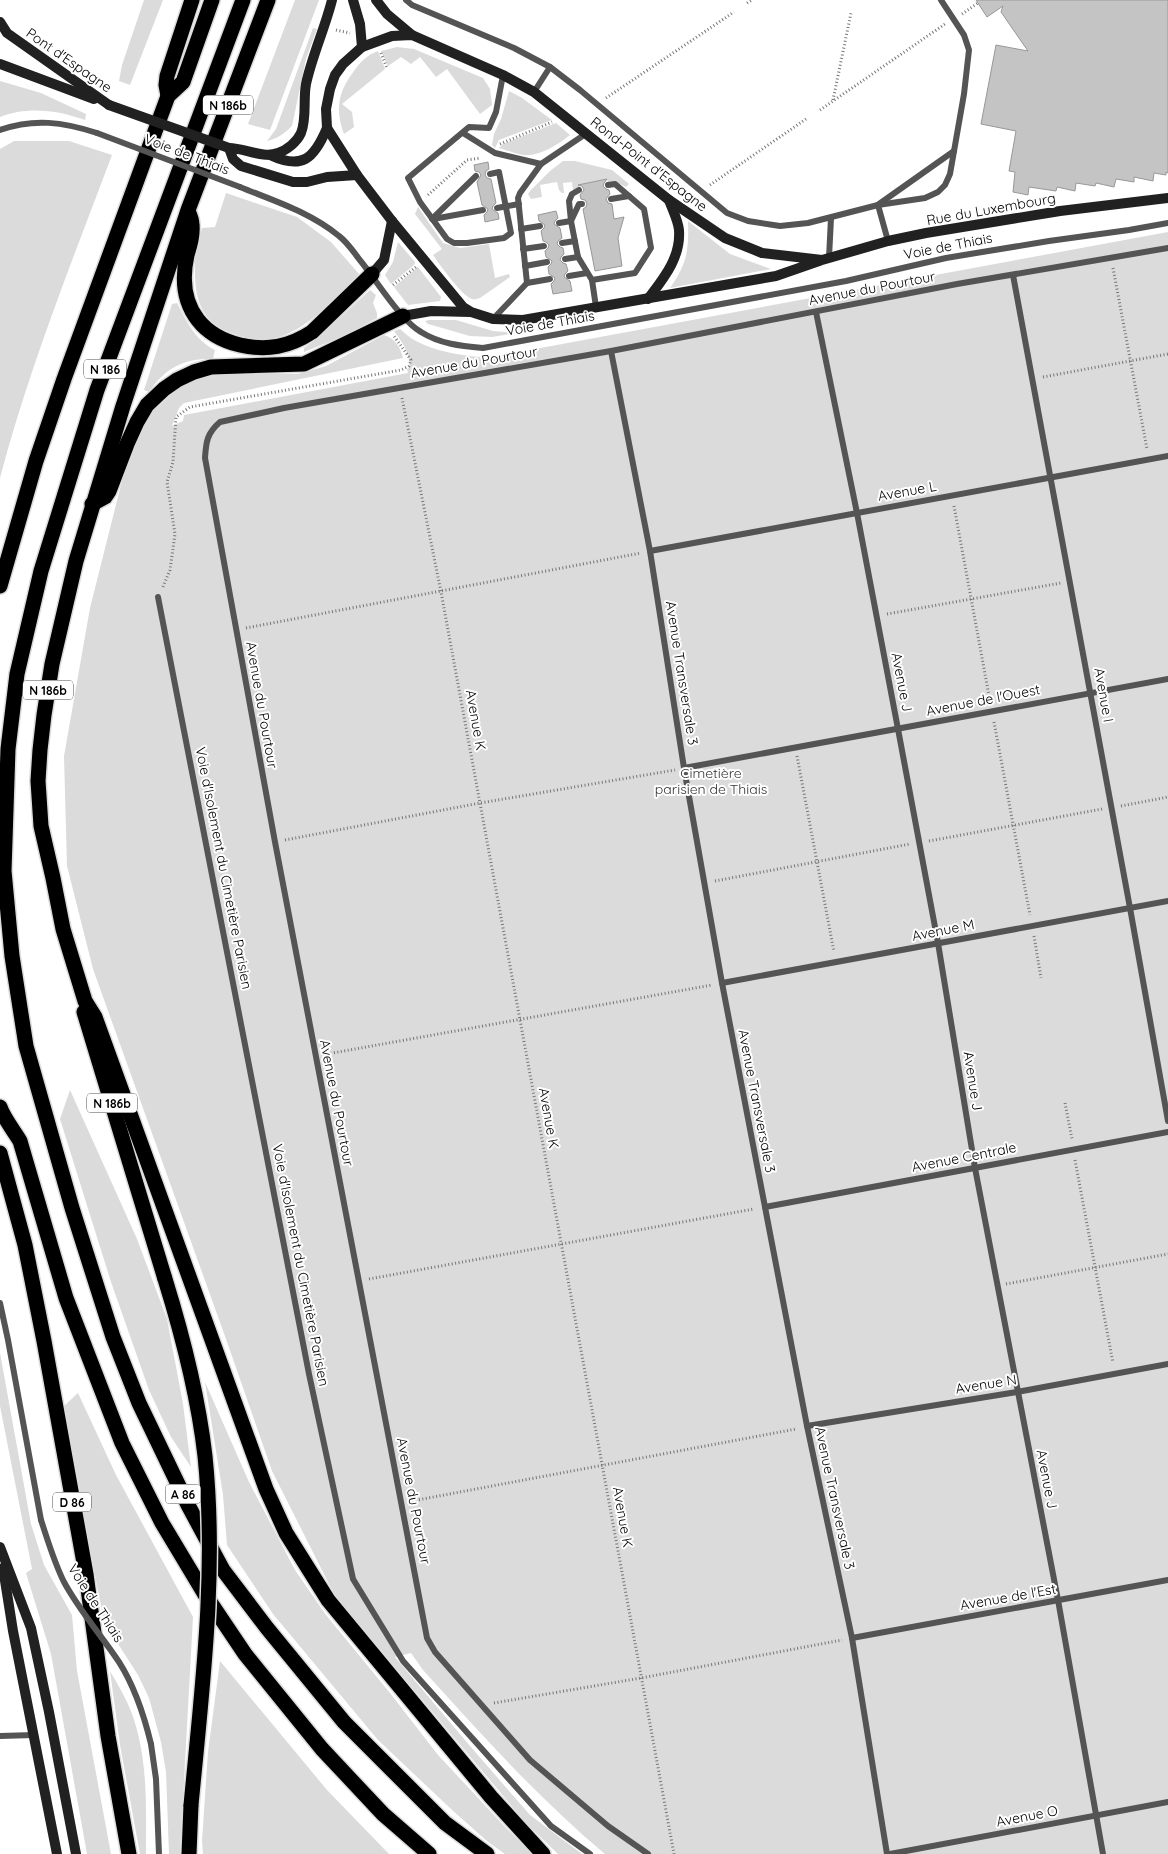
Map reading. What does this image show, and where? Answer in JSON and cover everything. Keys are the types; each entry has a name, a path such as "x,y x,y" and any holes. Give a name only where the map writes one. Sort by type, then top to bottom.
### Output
{"highway":[{"path":"168,96 167,76 192,0"},
{"name":"N 186","path":"0,586 39,452 168,96 182,82 186,75 212,0"},
{"name":"N 186","path":"8,749 17,674 41,571 66,487 97,390 243,0"},
{"name":"N 186b","path":"189,1854 191,1805 209,1590 207,1485 201,1428 193,1380 180,1327 86,1020 84,1011 85,1001 63,929 54,878 41,826 38,781 44,715 52,664 92,504 188,210 268,0"},
{"path":"188,210 192,224 192,234 186,260 185,294 189,306 204,327 219,338 232,344 273,348 301,340 312,332 372,274"},
{"path":"92,504 105,497 109,491 131,436 147,405 177,380 211,367 304,364 403,316"},
{"name":"A 86","path":"8,749 4,871 12,956 26,1046 72,1208 114,1337 139,1403 188,1505 222,1570 344,1722 445,1823 487,1854"},
{"path":"85,1001 95,1017 266,1489 286,1533 328,1600 491,1797 543,1854"},
{"name":"A 86","path":"1,1113 12,1126 20,1141 66,1298 109,1413 162,1523 245,1654 322,1749 383,1814 430,1854"},
{"name":"D 86","path":"0,1152 25,1244 42,1331 86,1574 108,1736 129,1854"}],"street":[{"path":"270,155 279,153 287,148 300,136 305,117 306,84 332,0"},
{"path":"353,0 360,24 362,47"},
{"path":"376,0 388,14 412,35"},
{"name":"Pont d'Espagne","path":"0,22 4,32 108,105 229,148 270,155 290,163 302,161 314,152 327,128"},
{"path":"412,35 392,36 362,47 343,64 336,75 326,109 327,128 358,175 392,221 457,300 471,312"},
{"name":"Rond-Point d'Espagne","path":"412,35 503,75 534,92 669,200 725,238 762,253 825,259"},
{"path":"0,64 108,105"},
{"path":"229,148 233,159 237,163 293,182 358,175"},
{"name":"Rue du Luxembourg","path":"825,259 888,241 1060,210 1168,198"},
{"path":"648,300 669,271 678,249 679,229 669,200"},
{"path":"372,274 384,260 392,221"},
{"path":"403,316 431,311 471,312 493,319 523,320 648,300 776,276 825,259"},
{"path":"0,1547 13,1631 57,1854"},
{"path":"0,1547 31,1628 76,1854"}],"lane":[{"path":"406,0 412,5 514,48 550,67 727,213 762,224 780,226 831,218 878,205 925,198 938,192 945,185 950,174 964,94 968,45 964,35 941,0"},
{"path":"534,92 550,67"},
{"path":"490,174 499,172 512,231 510,236 504,238 467,243 454,242 447,239 420,202 408,178 470,127 489,128 496,112 503,75"},
{"name":"Voie de Thiais","path":"0,130 27,123 52,122 76,127 97,133 240,187 310,216 340,237 372,274 403,316 419,332 440,341 460,346 483,348 846,281 946,258 1168,223"},
{"path":"463,133 495,153 541,164"},
{"path":"527,283 521,230 520,193 541,164 587,133"},
{"path":"878,205 954,151"},
{"path":"432,219 476,176"},
{"path":"592,280 634,273 651,248 644,209 615,184 608,185"},
{"path":"579,190 572,194 569,201 571,221 578,257 592,280 596,307"},
{"path":"611,199 629,196"},
{"path":"497,208 519,204"},
{"path":"571,221 579,204 582,204"},
{"path":"878,205 888,241"},
{"path":"432,219 483,210"},
{"path":"825,259 831,218"},
{"path":"559,223 571,221"},
{"path":"521,230 540,226"},
{"path":"562,242 574,241"},
{"path":"523,249 544,246"},
{"name":"Avenue du Pourtour","path":"648,1854 608,1826 530,1760 435,1652 427,1638 274,842 205,458 206,440 211,429 220,422 247,416 400,387 611,351 957,284 1168,248"},
{"path":"565,259 578,257"},
{"path":"525,266 547,262"},
{"path":"569,276 587,273"},
{"name":"Avenue I","path":"1013,275 1112,807 1168,1121"},
{"path":"493,319 527,283 550,279"},
{"name":"Avenue J","path":"816,312 877,616 938,943 975,1168 1058,1600 1103,1854"},
{"name":"Avenue Transversale 3","path":"611,351 650,551 684,768 722,983 808,1426 852,1638 889,1854"},
{"name":"Avenue L","path":"650,551 1168,456"},
{"name":"Voie d'Isolement du Cimetière Parisien","path":"158,597 305,1354 353,1579 403,1661 551,1826 590,1854"},
{"name":"Avenue de l'Ouest","path":"684,768 1168,679"},
{"name":"Avenue M","path":"722,983 1168,901"},
{"name":"Avenue Centrale","path":"765,1207 1168,1132"},
{"name":"Voie de Thiais","path":"0,1304 42,1520 56,1564 65,1583 119,1662 135,1692 145,1718 156,1779 159,1854"},
{"name":"Avenue N","path":"808,1426 1017,1392 1168,1364"},
{"name":"Avenue de l'Est","path":"852,1638 1168,1580"},
{"path":"0,1736 34,1735"},
{"name":"Avenue O","path":"889,1854 1168,1802"}],"path":[{"path":"747,3 752,0"},
{"path":"959,16 978,3"},
{"path":"597,105 734,12"},
{"path":"833,100 851,13"},
{"path":"820,110 948,22"},
{"path":"328,29 352,33"},
{"path":"380,50 387,68"},
{"path":"700,191 806,119"},
{"path":"497,148 502,142 555,121"},
{"path":"426,196 467,160 486,159"},
{"path":"1112,258 1149,459"},
{"path":"394,285 418,265"},
{"path":"158,597 170,570 175,534 167,482 173,462 176,417 190,407 401,370 409,366 411,360 391,332"},
{"path":"1032,379 1168,354"},
{"name":"Avenue K","path":"400,387 441,592 674,1854"},
{"path":"952,495 1042,978"},
{"path":"236,630 650,551"},
{"path":"877,616 1070,581"},
{"path":"795,748 836,962"},
{"path":"274,842 480,803 684,768"},
{"path":"704,883 1168,797"},
{"path":"315,1056 722,983"},
{"path":"1065,1103 1115,1374"},
{"path":"358,1280 765,1207"},
{"path":"997,1286 1168,1254"},
{"path":"402,1503 808,1426"},
{"path":"481,1705 641,1678 852,1638"}],"green space":[{"path":"144,0 163,0 130,85 119,81 122,65"},
{"path":"295,0 319,0 270,130 248,124"},
{"path":"313,28 317,29 306,59 292,126 281,135 267,141 276,129"},
{"path":"397,47 414,49 483,78 490,89 492,105 480,114 447,69 436,77 420,57 411,64 401,57 388,66 381,51"},
{"path":"378,51 385,69 342,104 352,112 354,127 344,134 339,109 344,86 361,62"},
{"path":"0,81 41,93 86,114 85,120 64,114 32,110 0,117"},
{"path":"509,91 552,120 499,140 495,148 492,145 494,134 501,119"},
{"path":"556,123 570,135 555,146 542,152 523,155 499,148 503,144"},
{"path":"14,141 69,141 112,155 38,355 11,437 0,478 0,149"},
{"path":"563,161 575,161 612,170 629,184 626,187 618,183 608,183 607,179 579,185 579,189 573,190 572,182 563,183 564,193 562,193 557,182 540,185 542,197 531,199 528,194 530,191"},
{"path":"226,193 297,217 331,242 359,274 312,319 279,337 256,339 224,330 208,318 199,303 195,284 195,259 202,228 215,227"},
{"path":"418,207 443,243 460,248 489,244 495,278 509,274 510,277 480,298 472,299 468,297 451,280 433,255 442,249 415,214"},
{"path":"688,221 730,254 771,269 670,288 686,256"},
{"name":"Cimetière parisien de Thiais","path":"1168,232 1168,1854 605,1854 556,1811 511,1765 423,1670 411,1653 395,1657 530,1815 582,1854 558,1854 526,1823 335,1596 272,1471 93,969 67,866 64,756 90,608 128,457 151,413 183,384 195,379 225,374 298,374 326,366 384,335 397,344 403,358 184,403 179,408 172,426 183,421 184,415 408,373 407,369 410,367 407,352 394,331 400,329 414,340 439,350 480,357 481,359"},
{"path":"398,242 415,262 414,265 391,284 385,275 393,262"},
{"path":"418,267 441,297 440,301 408,305 394,287"},
{"path":"370,290 376,295 373,303 377,318 346,335 304,352 304,348"},
{"path":"177,303 197,336 215,350 213,359 193,360 176,366 162,377 149,392 144,390 172,304"},
{"path":"456,320 493,331 517,333 492,337 470,336 428,324 425,321"},
{"path":"70,1090 137,1239 167,1319 183,1404 191,1467 171,1437 149,1390 111,1282 60,1119"},
{"path":"0,1353 31,1524 44,1565 72,1615 77,1671 111,1854 87,1854 51,1654 26,1573 32,1569 0,1406"},
{"path":"205,1382 249,1482 295,1570 326,1615 438,1755 533,1854 505,1854 488,1842 451,1809 378,1740 273,1614 227,1545 223,1495"},
{"path":"78,1393 116,1475 193,1617 180,1854 169,1854 166,1772 161,1742 149,1698 138,1675 104,1622 63,1407"},
{"path":"220,1661 327,1790 389,1854 203,1854 202,1841 208,1752"},
{"path":"110,1671 130,1710 139,1739 145,1788 146,1854 140,1854 120,1745"}],"building":[{"path":"976,0 1168,0 1168,173 1166,172 1166,175 1154,173 1153,181 1134,177 1134,182 1116,179 1114,187 1096,183 1095,186 1076,183 1075,191 1057,187 1056,191 1029,187 1028,195 1013,192 1015,172 1009,171 1016,131 981,124 996,45 1028,51 1001,12 1003,6 987,17"},
{"path":"488,162 489,169 485,175 491,179 496,203 492,209 498,213 499,219 485,222 484,215 488,209 482,205 477,182 481,175 475,171 474,165"},
{"path":"607,179 603,186 609,190 610,194 606,199 608,203 612,204 614,219 624,217 618,238 622,266 595,271 583,209 587,204 585,200 581,199 580,195 584,190 582,186 578,185"},
{"path":"556,211 558,218 554,224 560,228 562,238 557,244 563,248 564,254 560,260 566,264 568,271 564,277 570,281 572,291 553,294 551,284 555,278 549,274 548,267 552,261 546,257 545,251 549,245 543,241 541,231 545,225 539,221 538,215"}]}
